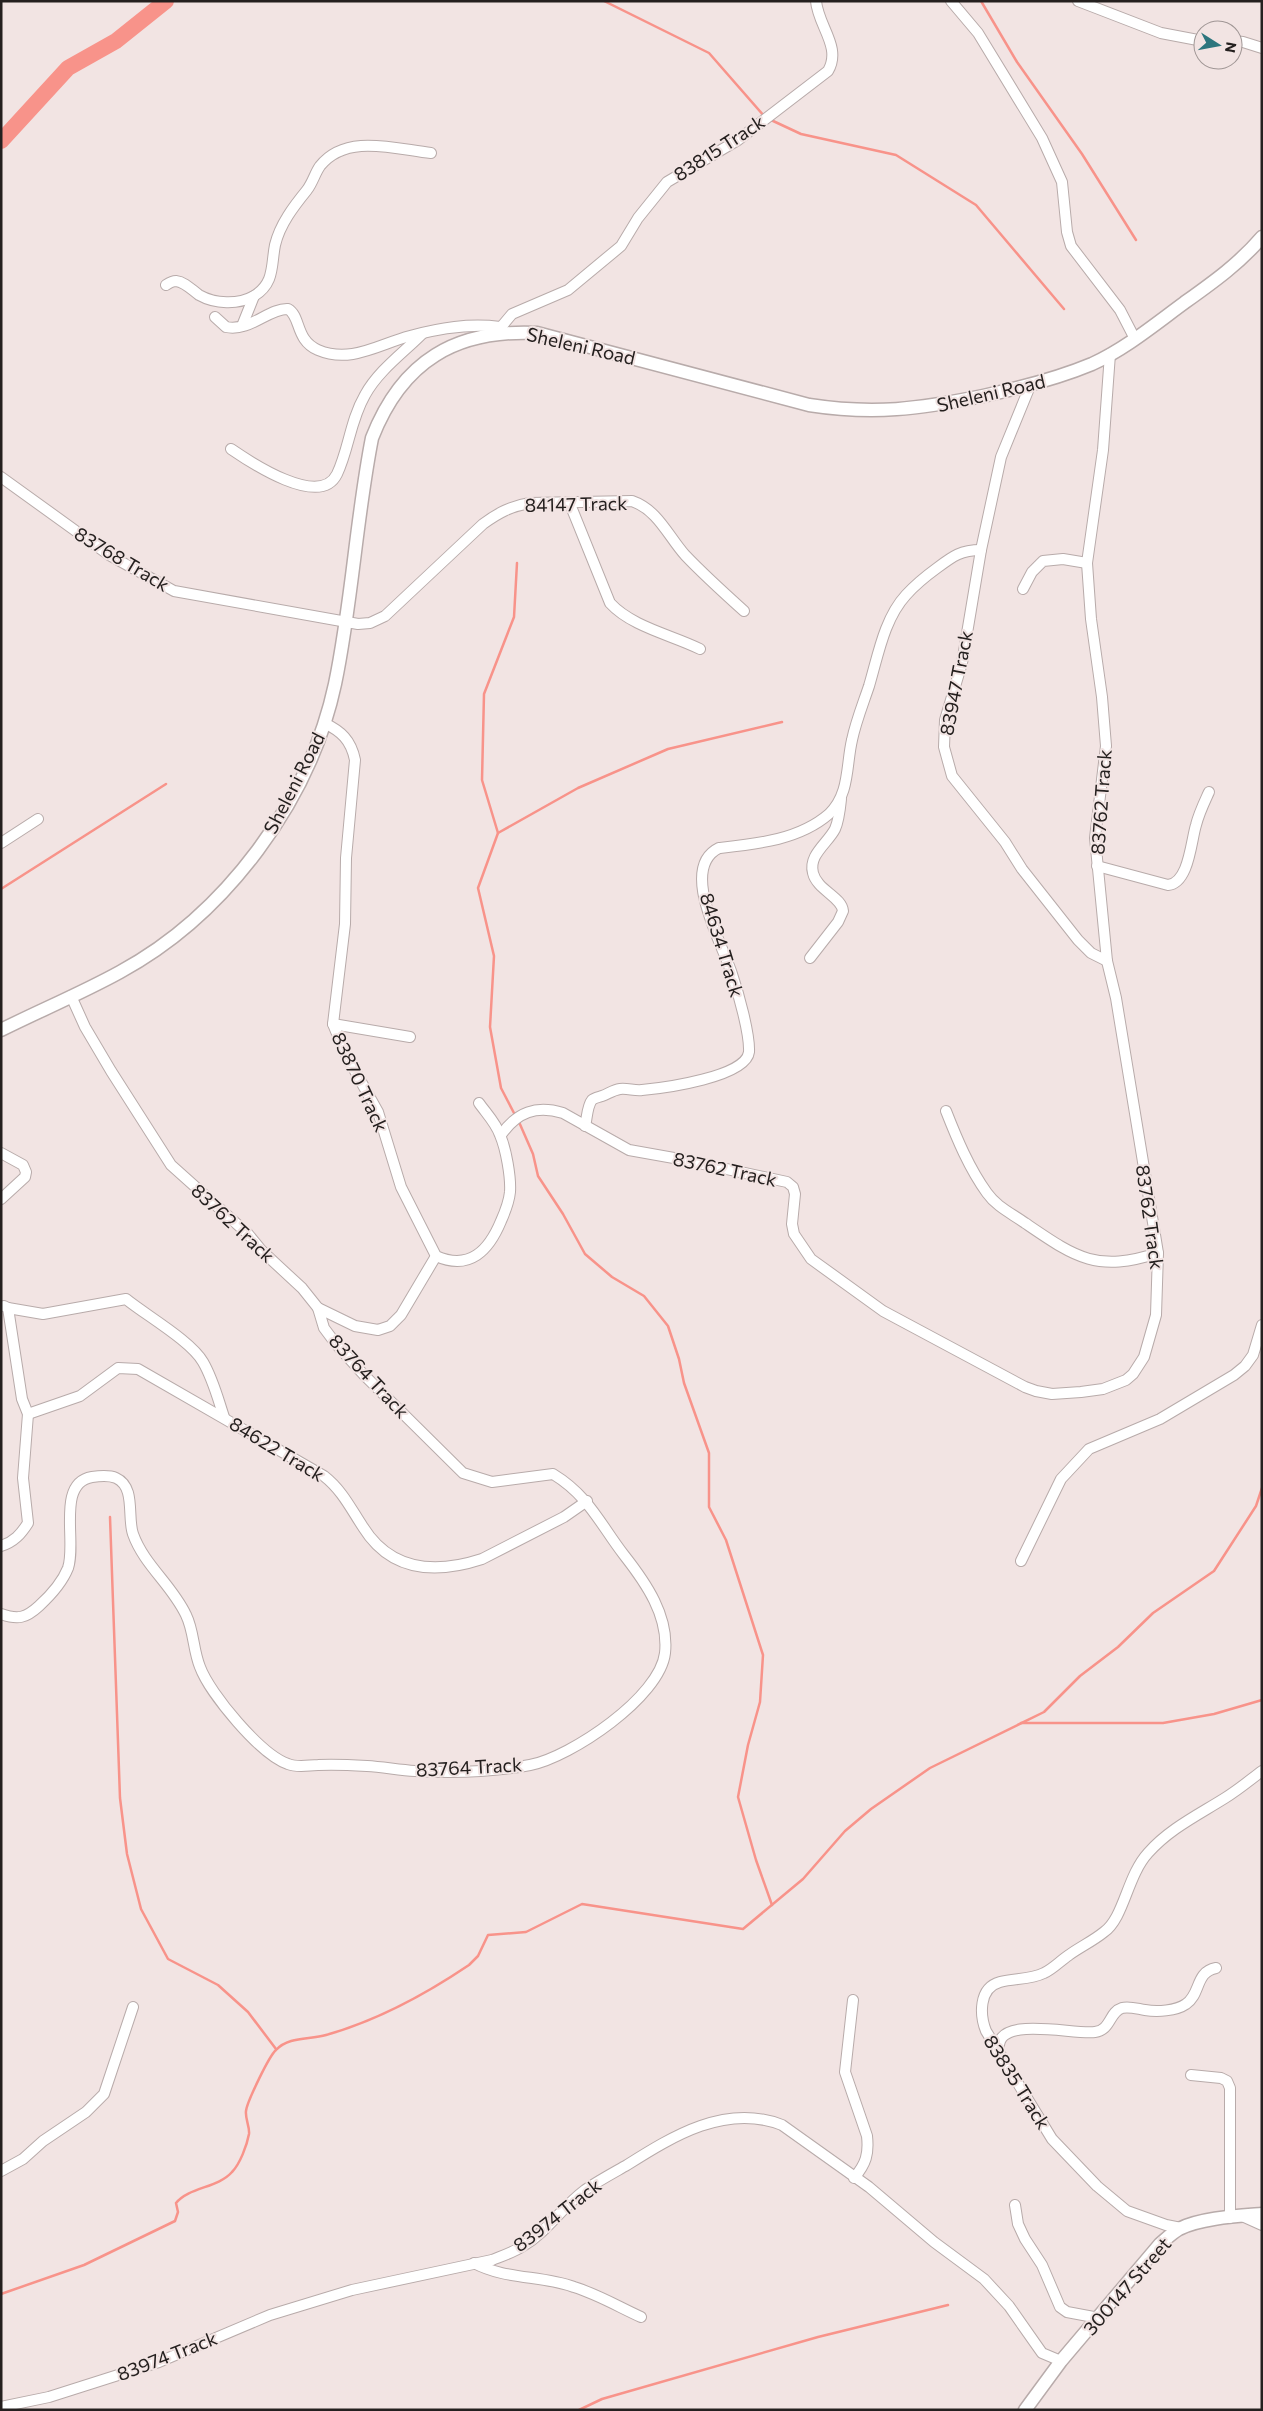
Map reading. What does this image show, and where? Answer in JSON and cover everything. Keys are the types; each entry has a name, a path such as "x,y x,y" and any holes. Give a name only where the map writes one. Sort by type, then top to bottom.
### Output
{"street":[{"name":"83815 Track","path":"498,330 512,314 568,290 621,246 643,210 667,182 738,140 828,71 832,63 833,50 820,18 816,1"},
{"path":"952,1 978,33 1042,138 1062,182 1067,232 1071,246 1112,298 1135,339"},
{"path":"1078,1 1161,33 1193,39"},
{"path":"1243,43 1250,43 1262,48"},
{"path":"242,326 254,296 272,274 275,244 291,211 311,185 319,167 341,149 357,145 431,153"},
{"name":"Sheleni Road","path":"1,1030 121,972 188,926 215,901 255,855 272,831 311,758 334,686 346,622 372,438 381,416 394,394 430,358 481,335 498,330 537,333 809,405 846,411 883,411 926,407 1030,386 1093,363 1135,339 1226,272 1262,237"},
{"path":"166,285 173,281 178,282 200,295 220,302 229,302 254,296"},
{"path":"215,316 226,327 242,326 284,309 290,310 294,314 298,329 310,346 337,355 370,351 409,336 460,325 498,330"},
{"path":"231,450 275,477 296,484 312,486 331,480 337,473 352,422 365,394 382,373 423,334"},
{"name":"83762 Track","path":"500,1135 516,1117 524,1112 554,1110 563,1113 629,1150 786,1182 793,1187 792,1224 794,1234 811,1259 883,1311 1025,1387 1036,1391 1066,1394 1104,1389 1118,1384 1133,1374 1144,1357 1156,1315 1158,1253 1116,998 1107,961 1095,838 1106,746 1102,696 1091,619 1087,563 1103,450 1110,354"},
{"name":"83947 Track","path":"1030,386 1001,457 981,550 962,663 945,720 943,735 946,759 952,776 1005,842 1022,869 1078,940 1091,953 1107,961"},
{"name":"83768 Track","path":"1,477 109,555 174,591 346,622"},
{"name":"84147 Track","path":"346,622 370,623 385,616 483,524 499,512 515,506 530,504 570,504 620,500 640,504 658,519 694,565 744,611"},
{"path":"570,504 604,590 615,609 647,626 700,649"},
{"name":"84634 Track","path":"586,1126 590,1104 594,1098 619,1089 645,1090 723,1074 738,1068 746,1060 749,1044 740,1002 732,972 713,928 704,895 703,870 706,859 712,851 719,848 767,842 811,825 829,813 841,798 846,780 852,739 877,656 894,613 905,596 946,561 964,550 981,550"},
{"path":"1023,589 1032,572 1043,561 1062,559 1087,563"},
{"name":"83870 Track","path":"324,722 346,737 353,748 355,760 346,858 344,924 333,1024 345,1053 378,1112 401,1186 436,1256"},
{"path":"1097,866 1168,885 1176,883 1184,872 1190,855 1195,826 1209,792"},
{"path":"810,958 838,922 844,911 842,905 816,881 812,867 817,854 834,830 841,798"},
{"path":"1,843 38,819"},
{"name":"83762 Track","path":"71,996 85,1027 111,1071 171,1165 248,1234 262,1251 302,1288 318,1308 355,1326 367,1329 384,1329 395,1322 401,1315 436,1256"},
{"path":"333,1024 410,1037"},
{"path":"436,1256 445,1260 458,1261 475,1257 482,1252 496,1233 503,1217 510,1192 500,1135 479,1103"},
{"path":"946,1111 960,1146 974,1172 988,1194 1000,1207 1069,1252 1083,1259 1098,1262 1116,1262 1136,1260 1158,1253"},
{"path":"1,1153 23,1165 26,1172 22,1179 1,1199"},
{"path":"1,1546 10,1543 20,1535 28,1523 23,1478 28,1414 4,1307 43,1314 126,1299 192,1348 203,1362 209,1374 224,1417"},
{"name":"83764 Track","path":"1,1614 16,1619 22,1618 32,1613 53,1593 62,1581 71,1557 70,1501 74,1488 82,1479 110,1476 119,1480 126,1489 130,1504 132,1531 139,1547 187,1616 194,1649 203,1675 248,1735 258,1746 275,1757 295,1766 352,1765 414,1771 494,1769 533,1765 562,1754 592,1737 623,1714 655,1678 665,1658 664,1628 651,1592 587,1501 553,1474 492,1482 462,1473 364,1375 336,1344 324,1328 318,1308"},
{"path":"1020,1561 1061,1479 1089,1450 1160,1419 1234,1375 1245,1366 1253,1354 1262,1325"},
{"name":"84622 Track","path":"28,1414 80,1396 112,1371 124,1367 138,1369 324,1476 344,1496 374,1542 396,1560 414,1566 468,1564 482,1559 564,1517 587,1501"},
{"name":"83835 Track","path":"1181,2228 1166,2225 1127,2210 1097,2186 1052,2138 986,2031 982,2020 981,2006 990,1989 1000,1982 1032,1978 1044,1973 1105,1932 1118,1914 1135,1870 1148,1852 1193,1816 1226,1797 1262,1771"},
{"path":"999,2050 998,2041 1010,2031 1034,2029 1095,2032 1106,2028 1118,2011 1123,2008 1160,2011 1182,2006 1193,1997 1203,1974 1216,1968"},
{"path":"853,2000 845,2072 867,2136 868,2145 866,2162 854,2178"},
{"path":"1,2171 23,2159 43,2141 86,2112 104,2094 133,2007"},
{"path":"1190,2075 1221,2078 1227,2081 1230,2088 1235,2217 1262,2225"},
{"name":"83974 Track","path":"1,2407 49,2398 159,2362 270,2314 352,2290 492,2260 522,2247 540,2233 585,2190 670,2138 711,2121 742,2118 756,2118 775,2122 868,2187 934,2242 984,2279 1009,2306 1042,2353 1061,2361"},
{"path":"1015,2206 1018,2224 1042,2265 1060,2307 1067,2312 1100,2318"},
{"name":"300147 Street","path":"1024,2410 1042,2389 1061,2361 1100,2318 1160,2244 1181,2228 1235,2217 1262,2214"},
{"path":"474,2263 500,2274 574,2286 641,2317"}],"waterway":[{"path":"1,141 68,68 116,41 166,1"},
{"path":"604,1 709,53 764,116"},
{"path":"981,1 1017,62 1082,154 1136,240"},
{"path":"771,120 801,134 896,155 976,205 1064,309"},
{"path":"498,833 482,780 484,694 514,617 517,563"},
{"path":"515,1115 501,1088 490,1027 494,956 478,888 498,833 578,788 668,749 782,722"},
{"path":"1,889 166,784"},
{"path":"519,1122 533,1154 538,1176 563,1214 585,1254 612,1277 644,1296 668,1326 679,1359 684,1383 709,1453 709,1507 726,1540 763,1655 760,1702 748,1745 738,1797 756,1860 772,1905"},
{"path":"1,2294 84,2265 175,2221 178,2212 176,2203 188,2194 226,2177 238,2164 249,2134 246,2114 247,2106 254,2089 276,2050 287,2042 320,2037 345,2029 400,2006 469,1965 478,1956 488,1935 526,1932 582,1904 743,1929 803,1879 845,1831 871,1809 930,1768 1044,1712 1080,1676 1118,1647 1153,1613 1214,1571 1256,1506 1262,1488"},
{"path":"110,1517 120,1798 127,1854 141,1909 168,1959 218,1985 248,2012 276,2049"},
{"path":"1021,1723 1163,1723 1214,1714 1262,1700"},
{"path":"579,2410 602,2399 818,2337 948,2305"}]}
